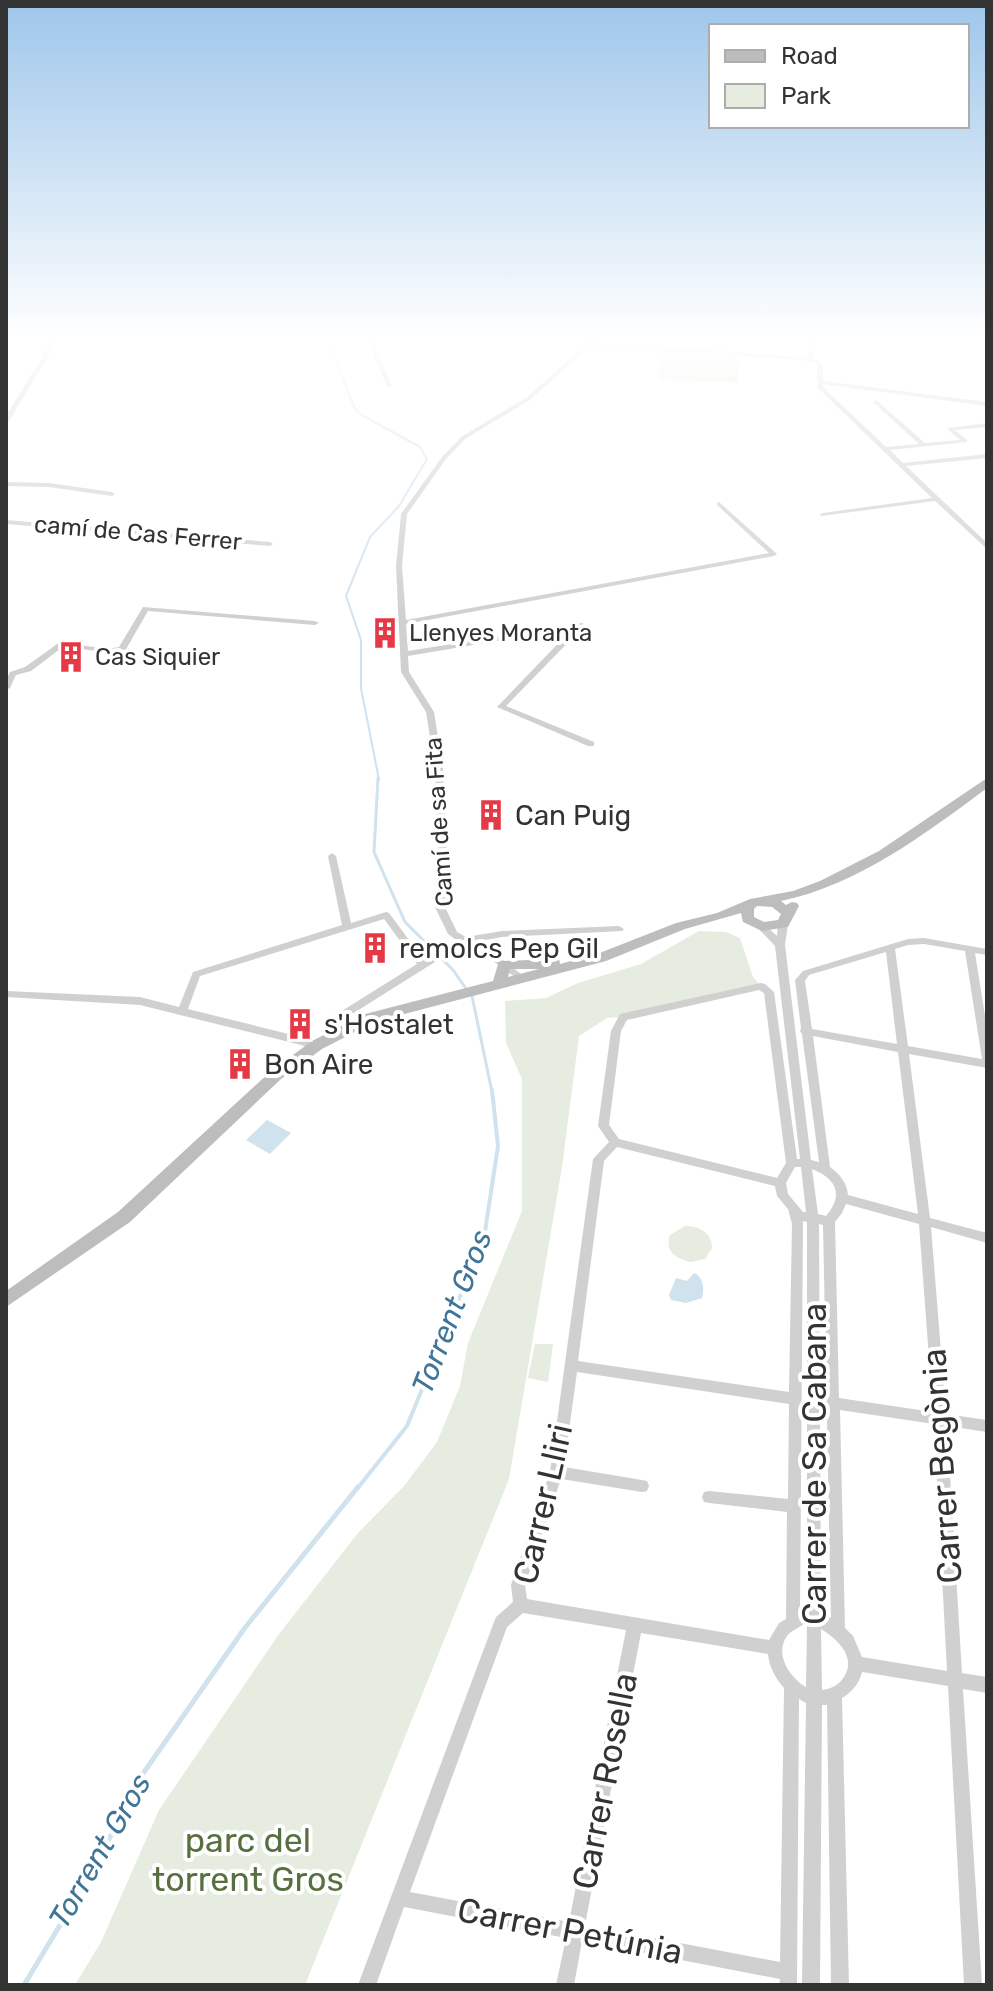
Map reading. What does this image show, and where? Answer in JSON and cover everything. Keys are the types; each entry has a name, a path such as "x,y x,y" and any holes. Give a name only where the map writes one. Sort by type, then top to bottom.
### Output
{"street":[{"name":"Camí de sa Fita","path":"476,431 463,438 444,458 404,514 399,566 405,622 405,672 430,712 439,769 443,856 440,907 453,934 504,964 522,979"},
{"path":"866,431 987,547"},
{"path":"908,431 924,445"},
{"path":"885,449 965,441 952,431"},
{"path":"901,465 987,456"},
{"name":"camí de Cas Ferrer","path":"6,484 49,485 112,494"},
{"path":"823,515 936,499"},
{"path":"405,622 774,554 719,504"},
{"name":"camí de Cas Ferrer","path":"6,522 270,544"},
{"path":"6,688 13,674 28,669 63,644 107,651 122,649 146,609 315,623"},
{"path":"404,654 580,625 501,707 591,744"},
{"path":"6,1300 124,1217 276,1075 317,1045 370,1018 601,958 681,926 721,916 758,901 805,891 902,843 987,782"},
{"path":"332,856 347,927"},
{"path":"762,927 785,918 805,891"},
{"path":"748,919 748,907 758,901 775,903 785,918"},
{"path":"182,1012 196,974 386,915 422,964"},
{"path":"721,916 748,919 762,927 780,945"},
{"name":"Carrer de Sa Cabana","path":"785,918 780,945 813,1221 811,1985"},
{"path":"333,1022 445,948 466,940 502,934 619,929"},
{"path":"825,1167 800,980 806,973 924,941 987,952"},
{"name":"Carrer Begònia","path":"890,948 925,1221 940,1419 973,1985"},
{"path":"805,1031 987,1062 969,949"},
{"path":"499,985 504,964 532,966 584,957 601,958"},
{"path":"780,1183 615,1142 603,1126 616,1031 624,1017 761,986 769,992 792,1163 780,1183 783,1196 800,1216 813,1221 829,1221 840,1211 843,1198 836,1179 825,1167 808,1161 792,1163"},
{"path":"6,994 140,1001 317,1045"},
{"name":"Carrer Lliri","path":"367,1985 501,1622 521,1605 518,1585 557,1472 599,1159 615,1142"},
{"path":"843,1198 987,1238"},
{"path":"792,1208 798,1224 793,1620"},
{"path":"829,1221 838,1628"},
{"path":"571,1366 795,1399"},
{"path":"832,1403 987,1426"},
{"path":"557,1472 642,1486"},
{"path":"709,1497 793,1506"},
{"path":"521,1605 774,1648"},
{"path":"814,1617 838,1628 847,1638 855,1663 849,1683 834,1696 814,1698 792,1687 779,1670 774,1648 783,1627 793,1620 814,1617"},
{"name":"Carrer Rosella","path":"565,1985 635,1624"},
{"path":"855,1663 987,1685"},
{"path":"789,1978 792,1687"},
{"path":"834,1696 840,1985"},
{"name":"Carrer Petúnia","path":"399,1898 789,1978"}],"green space":[{"name":"parc del torrent Gros","path":"699,931 726,932 740,938 753,977 761,986 624,1017 607,1018 579,1036 562,1167 509,1479 305,1985 75,1985 101,1942 159,1810 279,1634 358,1533 404,1486 437,1442 460,1386 468,1343 522,1211 522,1079 506,1043 505,1001 546,998 578,983 641,964"},
{"path":"685,1226 696,1227 710,1238 712,1248 705,1259 686,1261 670,1250 670,1235"},
{"path":"535,1344 553,1344 548,1382 528,1378"}],"water":[{"path":"267,1120 291,1133 270,1154 246,1140"},
{"path":"694,1273 702,1284 702,1298 686,1303 671,1300 669,1295 676,1278 687,1281"}],"waterway":[{"name":"Torrent Gros","path":"379,780 361,688 361,640 346,596 370,537 399,506 427,459 420,447 391,431"},
{"name":"Torrent Gros","path":"378,778 374,852 405,922 453,970 467,990"},
{"name":"Torrent Gros","path":"472,996 492,1092"},
{"name":"Torrent Gros","path":"357,1489 407,1426 484,1238 498,1146 492,1090"},
{"name":"Torrent Gros","path":"24,1985 92,1872 142,1775 244,1629 358,1487"}],"place":[{"name":"Llenyes Moranta","path":"385,633"},
{"name":"Cas Siquier","path":"71,657"},
{"name":"Can Puig","path":"491,815"},
{"name":"remolcs Pep Gil","path":"375,948"},
{"name":"s'Hostalet","path":"300,1024"},
{"name":"Bon Aire","path":"240,1064"}]}
